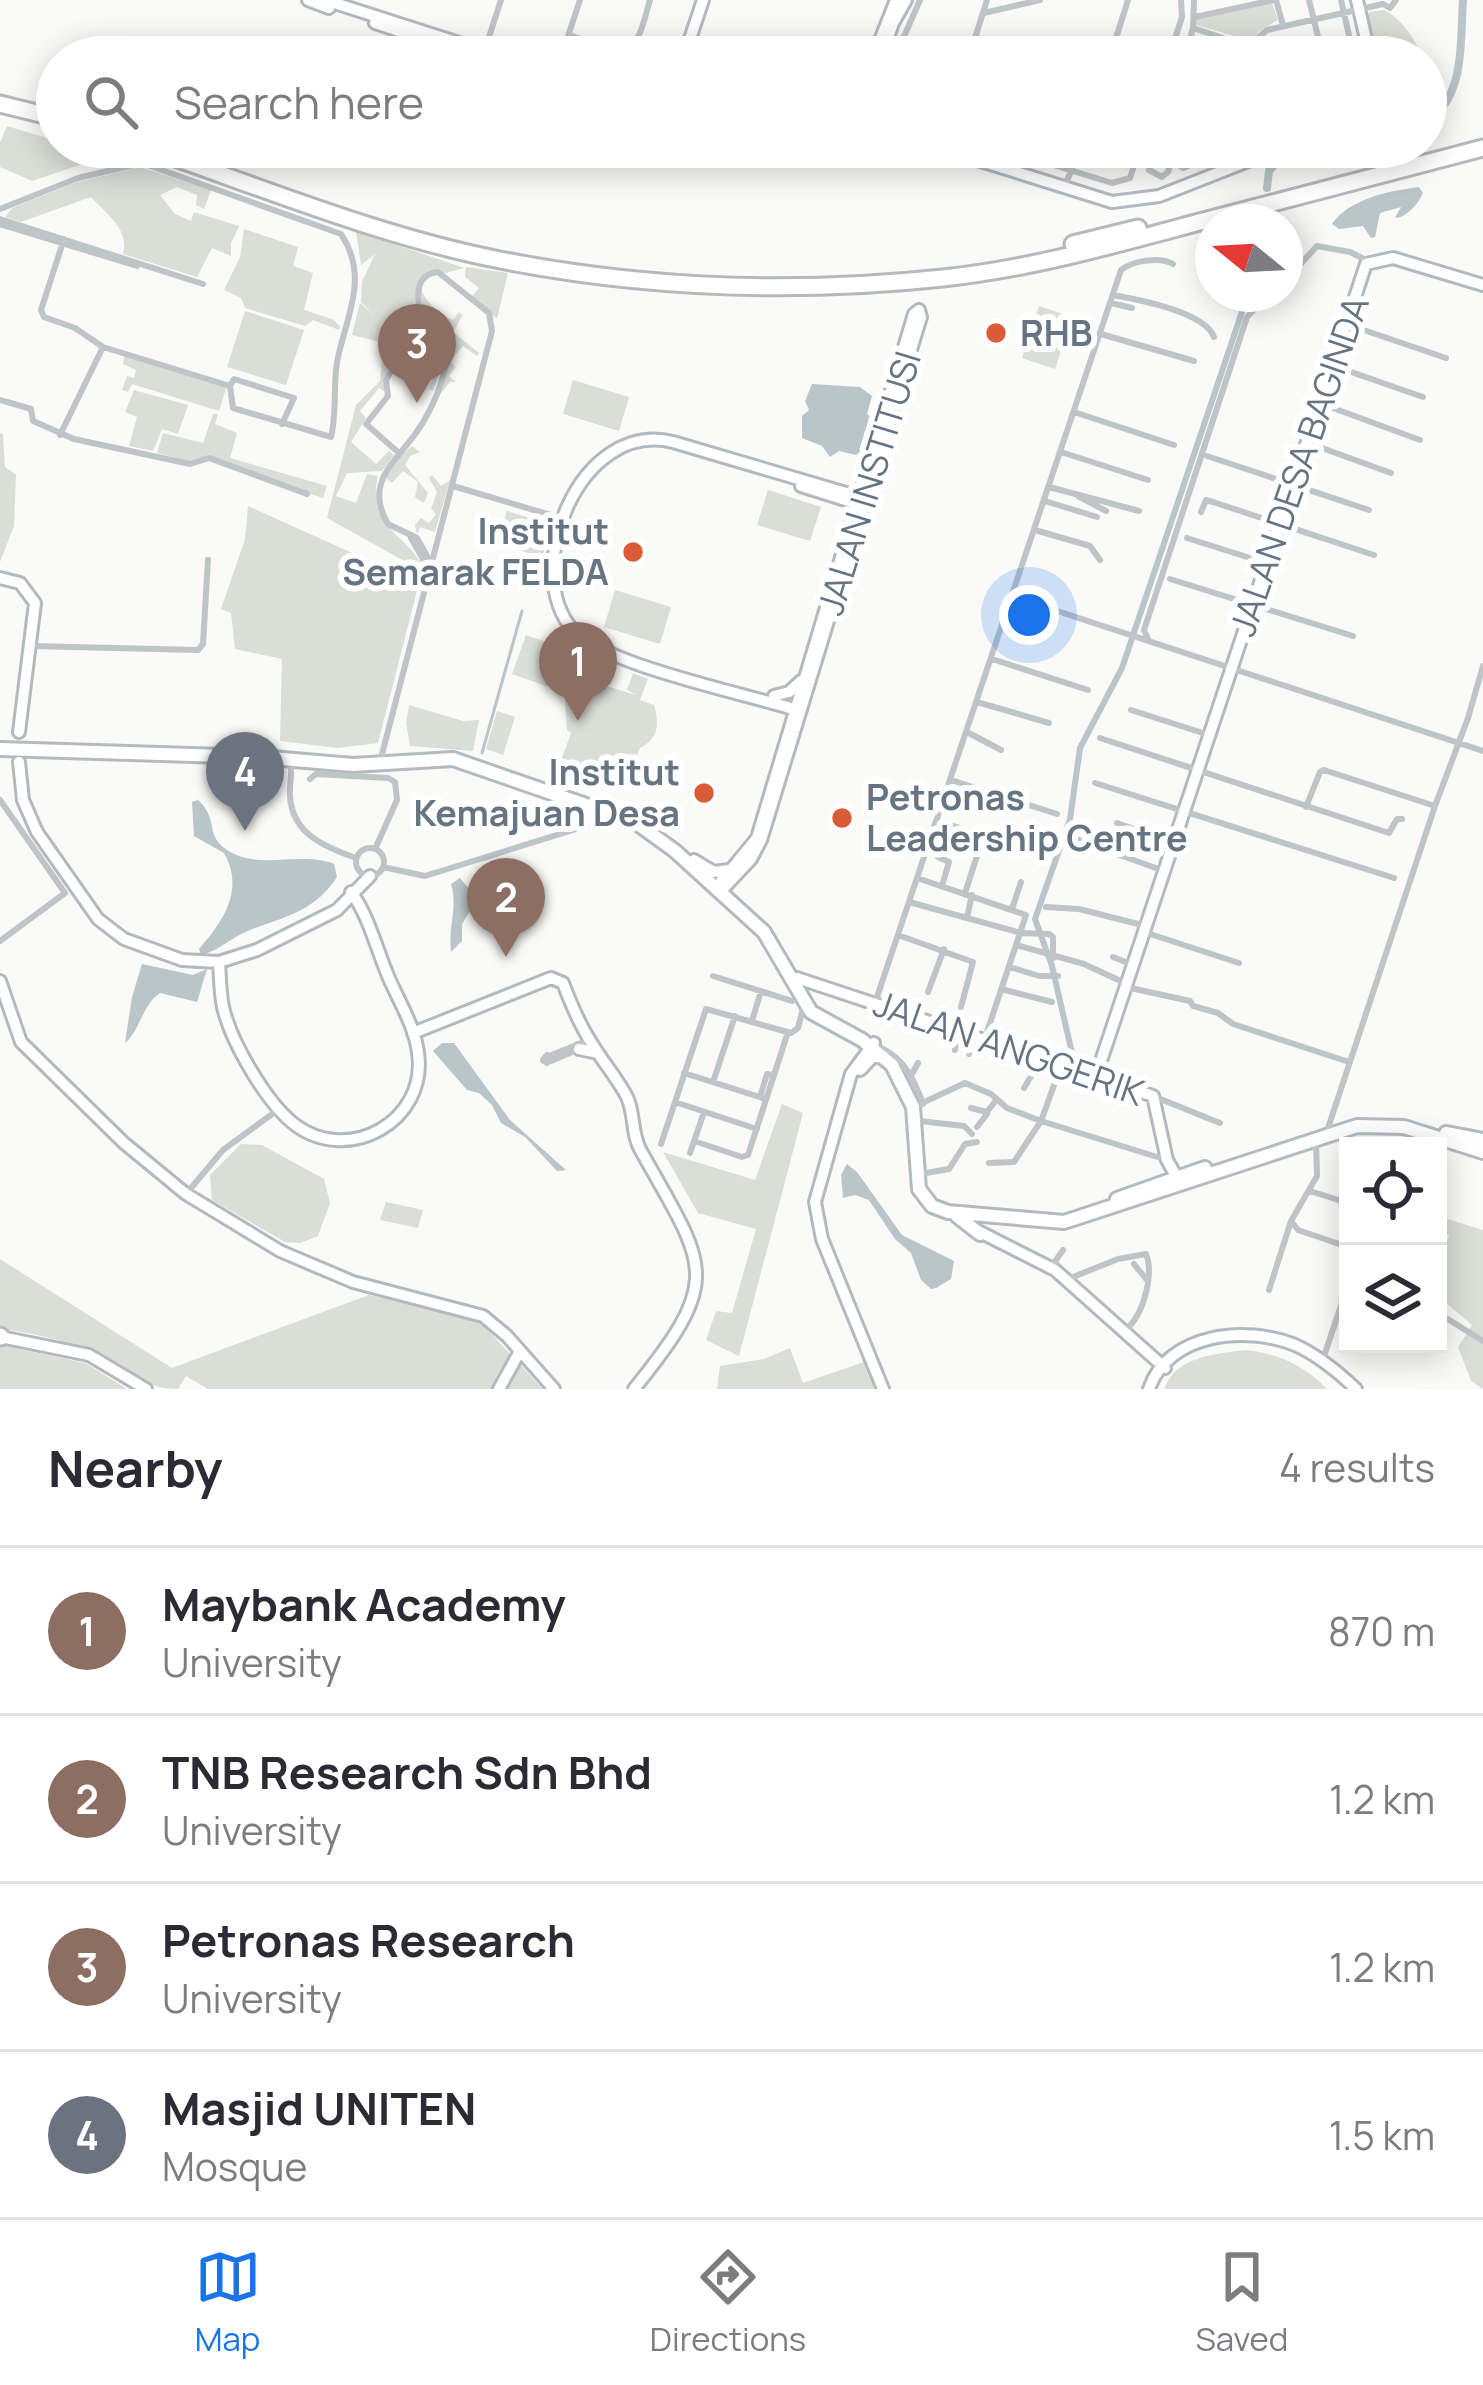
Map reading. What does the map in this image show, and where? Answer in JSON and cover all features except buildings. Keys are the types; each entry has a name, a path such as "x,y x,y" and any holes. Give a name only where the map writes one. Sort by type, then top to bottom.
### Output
{"highway":[{"path":"0,100 36,106"},
{"path":"0,100 36,111"},
{"path":"1447,149 1483,138"},
{"path":"1447,157 1483,148"},
{"path":"207,168 452,249 587,276 710,288 786,289 947,278 1084,252 1380,168"},
{"path":"233,168 390,221 498,250 587,267 728,282 864,276 1024,256 1401,168"}],"main road":[{"path":"9,743 381,758 452,753 637,818 694,860 764,932 802,1008 850,1034 906,1075 920,1104 920,1174 926,1191 935,1202 976,1216"},
{"path":"9,743 371,766 453,759 594,815 618,816 647,830 768,928 815,1010 897,1071 913,1107 919,1189 932,1206 947,1212 1064,1222 1185,1188 1229,1165"},
{"path":"947,1212 1057,1218 1229,1165 1352,1120 1402,1120 1483,1141"},
{"path":"1324,1133 1394,1126 1483,1152"},
{"path":"1095,1208 1176,1176 1229,1165"}],"street":[{"path":"308,0 417,36"},
{"path":"325,0 438,36"},
{"path":"489,36 500,0"},
{"path":"571,36 580,0"},
{"path":"638,36 650,0"},
{"path":"688,36 700,0"},
{"path":"885,36 896,0"},
{"path":"888,36 906,0"},
{"path":"902,36 920,0"},
{"path":"976,36 987,0"},
{"path":"984,13 1040,0"},
{"path":"1117,36 1128,0"},
{"path":"1176,36 1181,0"},
{"path":"1191,36 1194,0"},
{"path":"1195,17 1275,0 1283,25"},
{"path":"1309,0 1318,36"},
{"path":"1261,36 1283,25 1353,7 1383,1 1392,7 1396,0"},
{"path":"1353,7 1361,36"},
{"path":"1193,28 1213,36"},
{"path":"0,209 78,178 121,168"},
{"path":"156,168 341,234 357,289 336,369 332,434 328,438 282,424 232,408 230,386 234,379 294,398 282,424"},
{"path":"1018,168 1068,181 1107,183 1124,182 1130,168"},
{"path":"1026,168 1068,181"},
{"path":"1040,168 1098,193 1134,194 1158,190 1204,168"},
{"path":"1068,181 1073,168"},
{"path":"0,221 203,284 63,242"},
{"path":"63,242 41,314 79,330 103,347 230,386"},
{"path":"1303,261 1317,246 1350,252 1367,263 1393,258 1483,288"},
{"path":"874,1003 1125,266 1160,260 1173,264"},
{"name":"JALAN DESA BAGINDA","path":"1096,1076 1367,263"},
{"path":"381,758 492,320 438,272 428,274 419,286 419,309 393,336 400,358 386,380 386,399 366,424 399,453"},
{"path":"1112,299 1132,308"},
{"path":"1112,299 1199,319 1214,337"},
{"path":"419,309 441,319 448,346 431,406 381,478 379,503 388,524 411,537 431,568"},
{"name":"JALAN INSTITUSI","path":"723,889 757,838 914,314 919,310 921,317 860,500 761,840 735,872"},
{"path":"1146,640 1144,630 1252,312"},
{"path":"1349,325 1446,358"},
{"path":"1101,334 1195,362"},
{"path":"60,434 103,347"},
{"path":"1334,366 1423,397"},
{"path":"0,400 31,410 33,422 60,434 184,463 208,458 308,494"},
{"path":"1322,404 1420,440"},
{"path":"1074,412 1174,445"},
{"path":"786,737 785,712 774,699 607,654 576,633 553,587 565,519 576,490 597,460 626,443 647,438 838,494 850,526"},
{"path":"1308,443 1391,473"},
{"path":"798,707 609,648 579,628 563,602 558,578 569,523 592,473 609,458 639,446 668,447 860,500"},
{"path":"1061,452 1148,480"},
{"path":"1207,456 1369,510"},
{"path":"838,494 866,471"},
{"path":"452,486 565,519"},
{"path":"1049,488 1139,511"},
{"path":"1076,494 1106,512"},
{"path":"1201,512 1206,500 1374,555"},
{"path":"1045,501 1097,517"},
{"path":"1035,530 1090,546 1100,560"},
{"path":"1187,538 1266,563"},
{"path":"28,644 202,648 208,560"},
{"path":"6,576 27,588 35,603 9,743"},
{"path":"1170,579 1353,636"},
{"path":"1012,596 1483,751"},
{"path":"992,659 1088,690"},
{"path":"1268,1290 1292,1221 1310,1191 1324,1133 1483,666"},
{"path":"774,699 805,676"},
{"path":"977,702 1049,723"},
{"path":"1130,710 1209,735"},
{"path":"967,732 1000,751"},
{"path":"1100,738 1388,833 1402,819"},
{"path":"284,760 291,767 290,796 301,828 361,868 383,867 425,876 594,815"},
{"path":"292,778 305,761"},
{"path":"19,762 23,800 37,832 98,920 140,946 182,960 219,962 257,950 338,910 353,894 365,849 382,855 383,867"},
{"path":"1306,807 1324,770 1435,806"},
{"path":"310,779 316,774 395,782 397,800 375,849"},
{"path":"951,780 1057,814"},
{"path":"1095,783 1394,878"},
{"path":"0,800 65,892 0,941"},
{"path":"937,821 1036,851"},
{"path":"1117,823 1174,843"},
{"path":"1073,838 1164,871"},
{"path":"967,917 977,856"},
{"path":"938,857 950,862 942,886"},
{"path":"694,860 715,872 735,872"},
{"path":"723,889 735,872"},
{"path":"917,878 1026,916 982,1037 969,1054"},
{"path":"1012,909 1021,882"},
{"path":"219,962 223,1008 238,1047 279,1109 297,1126 328,1139 361,1138 384,1128 396,1120 413,1092 418,1069 415,1032 353,894"},
{"path":"909,902 1021,933 1053,937 1049,956"},
{"path":"1046,907 1079,909 1239,963"},
{"path":"338,910 352,910 364,917"},
{"path":"898,935 973,962 961,1007"},
{"path":"1016,945 1084,964 1126,986 1190,1000 1195,1007 1218,1013 1233,1024 1349,1062"},
{"path":"928,992 944,950"},
{"path":"1113,957 1133,965"},
{"path":"1009,966 1056,976"},
{"path":"661,1144 706,1009 788,1032 796,1030 802,1008 713,976"},
{"path":"415,1032 556,977 563,983 586,1047 628,1099 637,1144 686,1227 695,1258 694,1292 685,1322 634,1389"},
{"name":"JALAN ANGGERIK","path":"796,978 1061,1064 1220,1123"},
{"path":"0,981 21,1042 124,1143 187,1192 344,1287 469,1310 490,1321 554,1389"},
{"path":"1001,989 1052,1002"},
{"path":"752,1021 761,991"},
{"path":"713,1082 735,1016"},
{"path":"955,1050 958,1029"},
{"path":"694,1141 746,1157 757,1130 767,1073 774,1075 788,1032"},
{"path":"550,1058 586,1047"},
{"path":"883,1389 822,1239 815,1202 851,1074 872,1052 893,1054 911,1076 920,1104 962,1083 1041,1121 1166,1160"},
{"path":"1024,1088 1042,1058"},
{"path":"911,1076 918,1063"},
{"path":"989,1163 1012,1164 1041,1121 1061,1064"},
{"path":"684,1073 763,1098"},
{"path":"1153,1096 1166,1160 1176,1176"},
{"path":"920,1174 949,1169 997,1100"},
{"path":"674,1102 757,1130"},
{"path":"971,1108 989,1111"},
{"path":"187,1192 223,1150 279,1109"},
{"path":"690,1153 704,1112"},
{"path":"920,1120 964,1126 976,1134"},
{"path":"1310,1191 1339,1200"},
{"path":"976,1216 1054,1263 1130,1327 1153,1367 1152,1387"},
{"path":"976,1216 1055,1270 1164,1365"},
{"path":"1292,1221 1298,1230"},
{"path":"1287,1234 1298,1230 1345,1245"},
{"path":"1054,1263 1063,1250"},
{"path":"1073,1277 1141,1252 1150,1264 1139,1314 1130,1327"},
{"path":"1134,1264 1146,1279"},
{"path":"1321,1363 1339,1311"},
{"path":"1447,1319 1483,1341"},
{"path":"136,1389 88,1360 0,1336 26,1335 37,1343 89,1355 146,1389"},
{"path":"1145,1346 1166,1352 1228,1336 1262,1336 1292,1344 1352,1389"},
{"path":"1164,1365 1231,1340 1278,1345 1321,1363"},
{"path":"1152,1387 1164,1365 1188,1347"},
{"path":"501,1389 521,1353"}],"shaded area":[{"path":"1272,3 1278,20 1257,36 1234,36 1196,25 1196,19"},
{"path":"1383,10 1411,36 1371,36 1369,12"},
{"path":"7,126 36,135 36,168 70,168 32,181 0,167 0,143"},
{"path":"143,168 211,190 204,209 196,205 197,195 177,187 160,195 175,214 191,221 194,212 239,226 231,256 212,248 197,277 123,254 120,229 91,197 21,222 5,217 12,208 77,182"},
{"path":"1419,187 1423,193 1407,213 1395,218 1401,207 1380,213 1375,237 1363,226 1339,229 1332,224 1360,202"},
{"path":"244,229 298,247 293,266 313,273 304,310 332,319 339,330 313,320 305,326 245,308 241,298 224,290 240,257"},
{"path":"356,231 464,268 429,271 419,283 414,308 390,327 395,353 383,379 385,392 379,388 360,411 366,418 351,442 376,464 389,451 394,455 382,471 347,473 336,496 356,503 367,474 378,476 378,509 424,572 327,518 356,405 380,381 384,343 352,335 360,303 375,316 361,302 362,282 375,254 361,265"},
{"path":"466,267 508,273 497,319 472,296 479,288 465,277"},
{"path":"421,290 443,315 453,320 459,312 463,315 453,332 477,356 463,346 450,361 448,327 439,315 422,307"},
{"path":"1039,306 1072,317 1055,369 1022,358"},
{"path":"245,311 304,330 286,385 227,367"},
{"path":"421,323 425,324 417,353 428,370 441,369 433,391 429,389 433,379 409,358 402,358 401,347 416,338"},
{"path":"125,354 227,386 219,411 132,384 128,392 122,390 127,376 134,378 136,370 123,364"},
{"path":"449,361 456,367 449,376 456,382 450,382 439,396"},
{"path":"573,380 629,397 619,431 563,414"},
{"path":"812,384 860,387 872,396 867,414 872,418 862,451 856,455 839,451 830,457 822,446 802,438 802,416 809,410 805,401"},
{"path":"134,390 188,405 178,434 162,429 153,451 129,446 137,417 125,412"},
{"path":"213,414 218,414 215,424 237,433 230,458 327,486 323,498 231,468 210,456 191,462 157,453 163,433 203,443"},
{"path":"0,433 5,467 16,475 14,526 0,562"},
{"path":"412,446 420,452 405,465 428,493 424,503 415,497 418,482 403,471 392,483 385,477 394,461"},
{"path":"432,475 441,486 450,480 435,532 420,527 417,535 415,525 421,518 429,523 436,514 431,509 437,492 429,478"},
{"path":"768,490 821,507 810,541 757,525"},
{"path":"248,506 419,583 378,743 337,748 280,741 282,659 235,649 231,613 221,609 245,539"},
{"path":"507,511 552,525 542,557 497,543"},
{"path":"615,590 671,607 660,644 604,627"},
{"path":"526,635 580,654 566,693 512,674"},
{"path":"633,673 648,679 640,700 654,705 657,725 637,756 629,754 620,778 562,758 571,733 565,700 583,679 636,695 627,690"},
{"path":"409,705 463,721 479,720 473,751 410,746"},
{"path":"497,711 515,717 503,755 486,749"},
{"path":"198,800 218,842 236,855 320,860 334,864 337,877 309,905 201,955 199,949 228,904 232,880 224,853 194,836 192,802"},
{"path":"460,878 470,890 470,911 462,924 462,941 451,952 451,884"},
{"path":"142,964 193,975 207,969 197,1002 160,993 125,1043 132,997"},
{"path":"442,1043 454,1043 510,1120 566,1170 557,1171 525,1137 501,1123 479,1093 467,1090 433,1051"},
{"path":"782,1104 803,1113 739,1356 706,1340 716,1311 732,1313 756,1229 698,1213 663,1152 755,1180"},
{"path":"241,1144 262,1145 324,1179 330,1203 318,1236 300,1243 285,1242 212,1200 210,1175"},
{"path":"847,1164 902,1235 954,1261 951,1279 931,1289 921,1280 911,1253 895,1239 869,1200 855,1195 843,1198 841,1175"},
{"path":"386,1202 423,1210 418,1228 380,1220"},
{"path":"1447,1219 1483,1230 1483,1389 1471,1381 1458,1347 1472,1325 1447,1304"},
{"path":"0,1259 172,1368 369,1295 463,1316 484,1326 543,1389 208,1389 186,1376 178,1389 165,1388 83,1348 0,1330"},
{"path":"0,1345 85,1363 127,1389 0,1389"},
{"path":"790,1348 803,1383 864,1362 874,1389 717,1389 720,1366 764,1359"},
{"path":"1245,1350 1290,1362 1327,1389 1164,1389 1187,1363"}],"waterway":[{"path":"1447,100 1461,51 1463,0"},
{"path":"1267,188 1272,168"},
{"path":"1075,1066 1052,966 1035,919 1070,819 1080,748 1122,668 1242,312"},
{"path":"482,753 522,611"}],"place":[{"name":"RHB","path":"996,333"},
{"name":"Petronas Research","path":"417,403"},
{"name":"Institut Semarak FELDA","path":"633,552"},
{"name":"Maybank Academy","path":"578,721"},
{"name":"Institut Kemajuan Desa","path":"704,793"},
{"name":"Petronas Leadership Centre","path":"842,818"},
{"name":"Masjid UNITEN","path":"245,831"},
{"name":"TNB Research Sdn Bhd","path":"506,957"}]}
